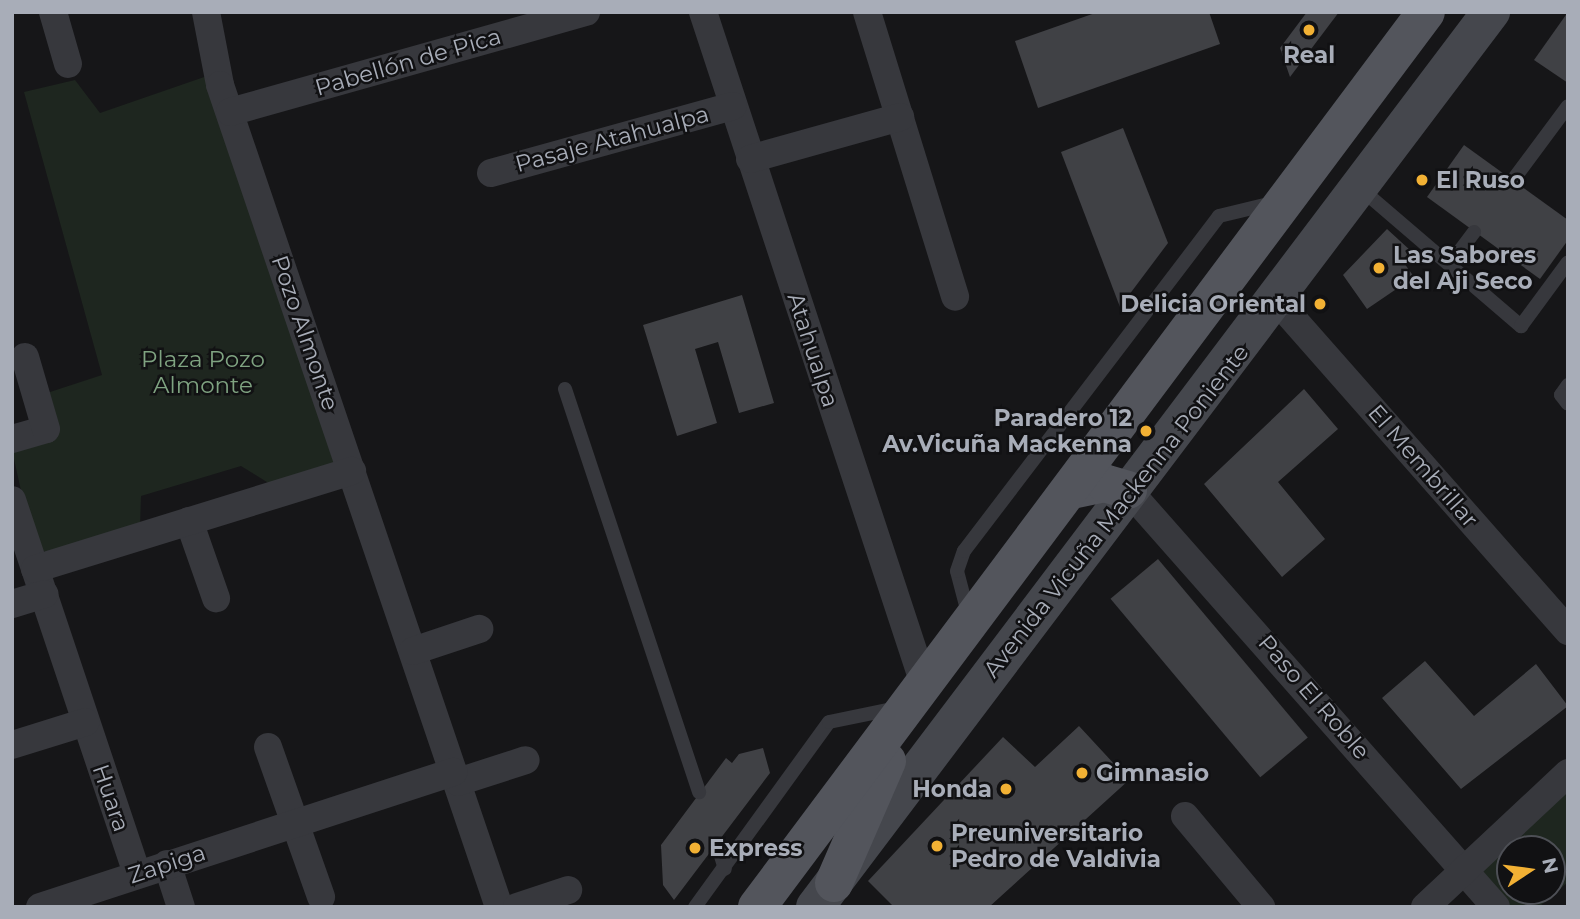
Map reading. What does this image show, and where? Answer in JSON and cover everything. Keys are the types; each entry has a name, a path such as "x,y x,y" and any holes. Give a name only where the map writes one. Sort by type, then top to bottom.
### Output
{"main road":[{"name":"Avenida Vicuña Mackenna Poniente","path":"757,907 1289,200 1426,12"},
{"path":"1396,53 1457,12"},
{"path":"1072,490 1104,484 1128,491"},
{"path":"824,895 918,696"}],"street":[{"path":"53,12 68,64"},
{"name":"Pozo Almonte","path":"205,12 230,112 499,907"},
{"name":"Pabellón de Pica","path":"230,112 586,12"},
{"name":"Atahualpa","path":"703,12 918,696"},
{"path":"867,12 956,296"},
{"name":"Avenida Vicuña Mackenna Poniente","path":"824,895 1128,491 1278,302 1490,12"},
{"name":"Pasaje Atahualpa","path":"491,173 733,106"},
{"path":"750,159 900,117"},
{"name":"El Membrillar","path":"1278,302 1568,631"},
{"path":"12,439 46,429 25,357"},
{"path":"12,604 39,582 189,521 352,471"},
{"name":"Paso El Roble","path":"1128,491 1496,907"},
{"name":"Huara","path":"12,500 137,874"},
{"path":"189,521 216,598"},
{"path":"413,651 479,629"},
{"path":"12,745 86,722"},
{"path":"268,747 321,897"},
{"path":"456,777 526,760"},
{"path":"1425,907 1568,773"},
{"name":"Zapiga","path":"40,907 295,823 456,777"},
{"path":"1185,816 1261,907"},
{"path":"167,864 181,907"},
{"path":"517,907 568,890"}],"lane":[{"path":"1513,180 1568,106"},
{"path":"1361,188 1521,326 1568,262"},
{"path":"971,625 957,571 964,551 1220,216 1289,200"},
{"path":"1450,264 1474,232"},
{"path":"1568,385 1561,396 1568,404"},
{"path":"565,389 699,792"},
{"path":"695,907 829,722 918,696"},
{"path":"717,843 725,869"}],"green space":[{"name":"Plaza Pozo Almonte","path":"210,75 335,466 275,487 241,466 141,496 140,527 51,555 33,545 12,450 58,436 47,393 102,375 24,92 75,80 100,113"},
{"path":"1568,792 1566,884 1566,835 1520,835"},
{"path":"1496,856 1496,892 1478,872"},
{"path":"1507,905 1541,905 1539,907"}],"building":[{"path":"1098,12 1209,12 1220,44 1038,108 1015,41"},
{"name":"Real","path":"1307,12 1339,12 1290,77 1280,48"},
{"path":"1568,12 1568,83 1534,60"},
{"path":"1123,128 1168,243 1120,307 1061,152"},
{"path":"1464,145 1568,220 1568,240 1540,279 1427,197"},
{"name":"Las Sabores del Aji Seco","path":"1387,229 1411,251 1402,260 1414,277 1367,309 1343,275"},
{"path":"742,295 774,403 739,413 718,342 695,349 717,423 677,436 643,325"},
{"path":"1304,389 1338,429 1278,482 1325,539 1282,577 1204,484"},
{"path":"1158,559 1308,737 1260,777 1111,599"},
{"path":"1425,661 1474,716 1536,664 1568,706 1461,789 1382,698"},
{"path":"1079,726 1129,780 989,907 894,907 868,881 1003,737 1035,767"},
{"path":"763,748 770,773 674,900 663,885 661,845 726,758 732,763 739,754"}],"place":[{"name":"Real","path":"1309,30"},
{"name":"El Ruso","path":"1422,180"},
{"name":"Las Sabores del Aji Seco","path":"1379,268"},
{"name":"Delicia Oriental","path":"1320,304"},
{"name":"Paradero 12 Av.Vicuña Mackenna","path":"1146,431"},
{"name":"Gimnasio","path":"1082,773"},
{"name":"Honda","path":"1006,789"},
{"name":"Preuniversitario Pedro de Valdivia","path":"937,846"},
{"name":"Express","path":"695,848"}]}
